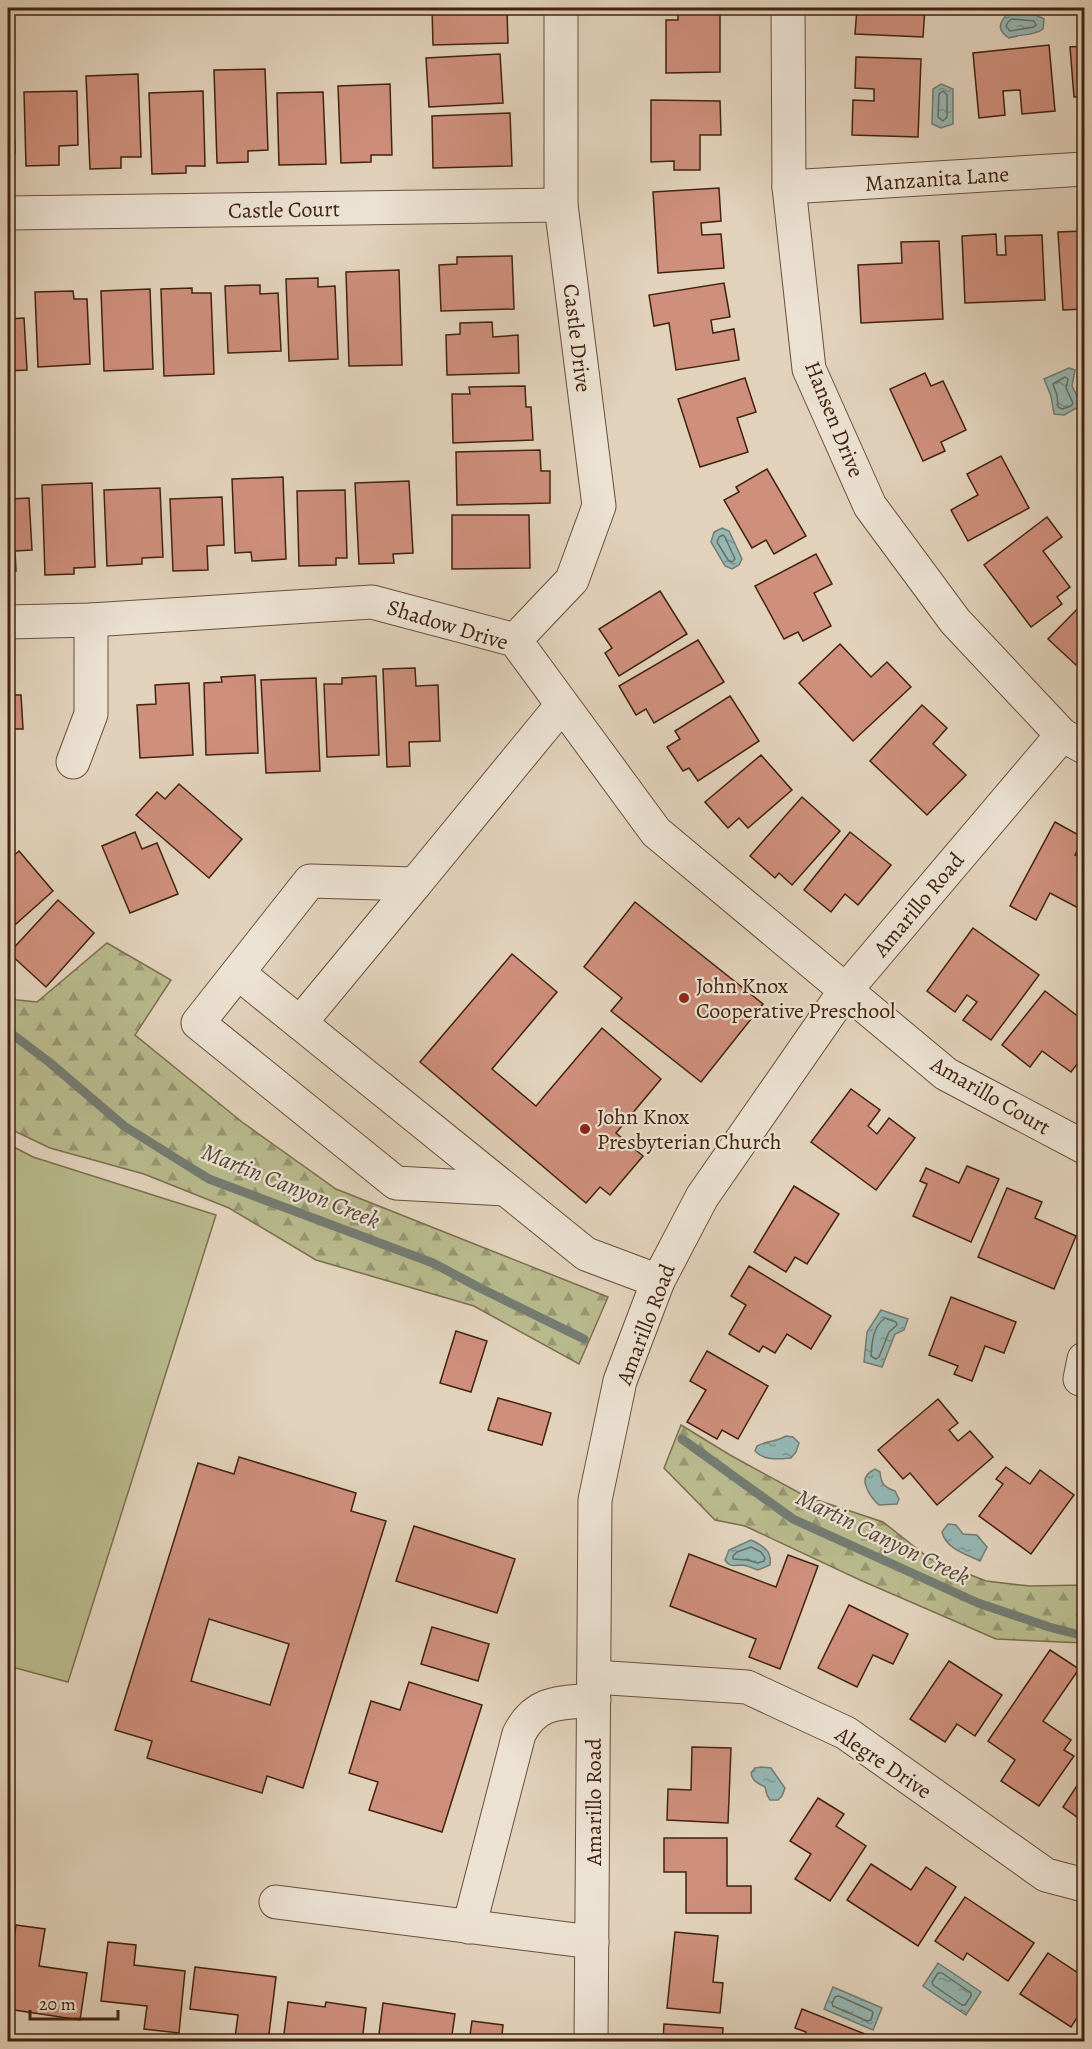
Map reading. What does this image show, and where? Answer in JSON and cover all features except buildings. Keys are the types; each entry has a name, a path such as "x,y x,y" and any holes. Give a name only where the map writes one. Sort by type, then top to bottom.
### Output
{"street":[{"name":"Castle Drive","path":"514,640 572,580 599,506 561,206 561,8"},
{"name":"Hansen Drive","path":"788,8 789,187 809,369 870,506 955,621 1073,741"},
{"name":"Manzanita Lane","path":"789,187 1084,169"},
{"name":"Castle Court","path":"8,213 561,206"},
{"name":"Shadow Drive","path":"8,622 91,620 372,602 514,640 656,832 845,991"},
{"path":"73,762 91,714 91,620"},
{"path":"300,1023 562,705"},
{"name":"Amarillo Road","path":"591,2042 595,1500 620,1381 658,1281 702,1197 845,991 1073,741"},
{"path":"415,884 310,881 198,1023 396,1183 505,1189"},
{"path":"238,973 586,1254 658,1281"},
{"name":"Amarillo Court","path":"845,991 946,1074 1084,1148"},
{"name":"Alegre Drive","path":"470,1927 519,1734 526,1721 536,1711 594,1689 747,1687 846,1733 1046,1875 1084,1885"},
{"path":"276,1902 592,1942"}],"green space":[{"path":"107,943 171,980 135,1035 242,1122 336,1189 608,1297 579,1364 474,1306 316,1260 229,1208 144,1174 50,1148 8,1128 8,999 37,1002"},
{"path":"8,1144 33,1157 216,1215 68,1682 8,1666"},
{"path":"681,1425 805,1496 883,1522 930,1559 986,1581 1030,1586 1084,1585 1084,1643 996,1639 860,1580 745,1526 715,1520 664,1468"}],"water":[{"path":"1009,12 1036,15 1044,19 1043,29 1035,33 1009,38 1002,32 1000,26"},
{"path":"941,84 953,89 953,124 941,128 932,124 933,89"},
{"path":"1069,368 1075,370 1072,386 1082,405 1064,415 1054,414 1051,396 1044,379"},
{"path":"722,528 729,531 742,559 739,565 732,569 725,566 711,542 714,532"},
{"path":"881,1310 908,1319 904,1330 895,1334 882,1367 864,1362 867,1332"},
{"path":"786,1436 793,1437 799,1443 791,1458 767,1458 755,1451 757,1446"},
{"path":"875,1469 880,1472 884,1484 895,1491 899,1499 897,1504 879,1505 871,1495 866,1487 865,1478"},
{"path":"948,1524 956,1525 963,1534 977,1535 987,1547 980,1561 948,1543 942,1532"},
{"path":"751,1540 768,1552 770,1565 758,1570 727,1563 725,1560 729,1550"},
{"path":"755,1768 771,1768 785,1788 778,1800 770,1800 765,1787 753,1778 751,1773"},
{"path":"938,1963 981,1992 966,2015 923,1986"},
{"path":"833,1987 882,2008 873,2030 824,2009"}],"waterway":[{"name":"Martin Canyon Creek","path":"8,1031 49,1062 124,1126 209,1179 433,1263 584,1339"},
{"name":"Martin Canyon Creek","path":"682,1439 793,1519 978,1603 1049,1627 1084,1636"}],"place":[{"name":"John Knox Cooperative Preschool","path":"684,998"},
{"name":"John Knox Presbyterian Church","path":"585,1129"}]}
